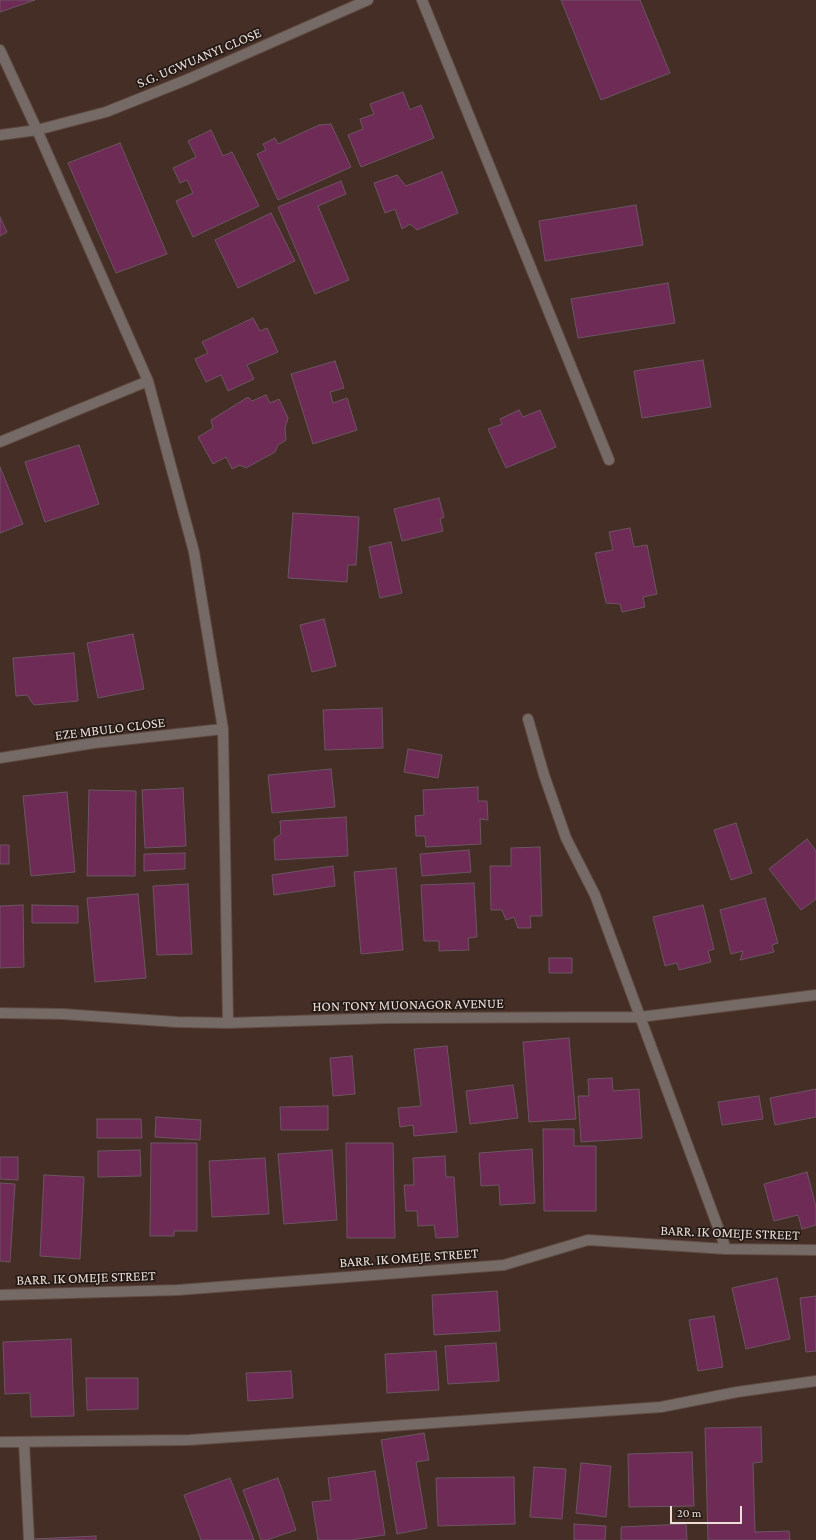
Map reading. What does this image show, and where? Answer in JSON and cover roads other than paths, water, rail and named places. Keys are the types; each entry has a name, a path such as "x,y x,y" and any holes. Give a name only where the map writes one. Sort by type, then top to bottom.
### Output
{"street":[{"name":"S.G. UGWUANYI CLOSE","path":"0,135 37,130 106,112 186,80 368,0"},
{"path":"422,0 609,460"},
{"path":"0,50 37,130 148,382 194,552 224,730 228,1023"},
{"path":"0,442 148,382"},
{"path":"528,719 544,775 566,838 595,895 726,1249"},
{"name":"EZE MBULO CLOSE","path":"0,758 94,743 224,730"},
{"name":"HON TONY MUONAGOR AVENUE","path":"0,1013 63,1014 177,1022 228,1023 389,1018 640,1017 816,995"},
{"name":"BARR. IK OMEJE STREET","path":"0,1294 178,1290 504,1265 588,1240 726,1249 816,1250"},
{"path":"0,1442 189,1440 661,1408 737,1392 816,1381"},
{"path":"24,1442 29,1540"}]}
